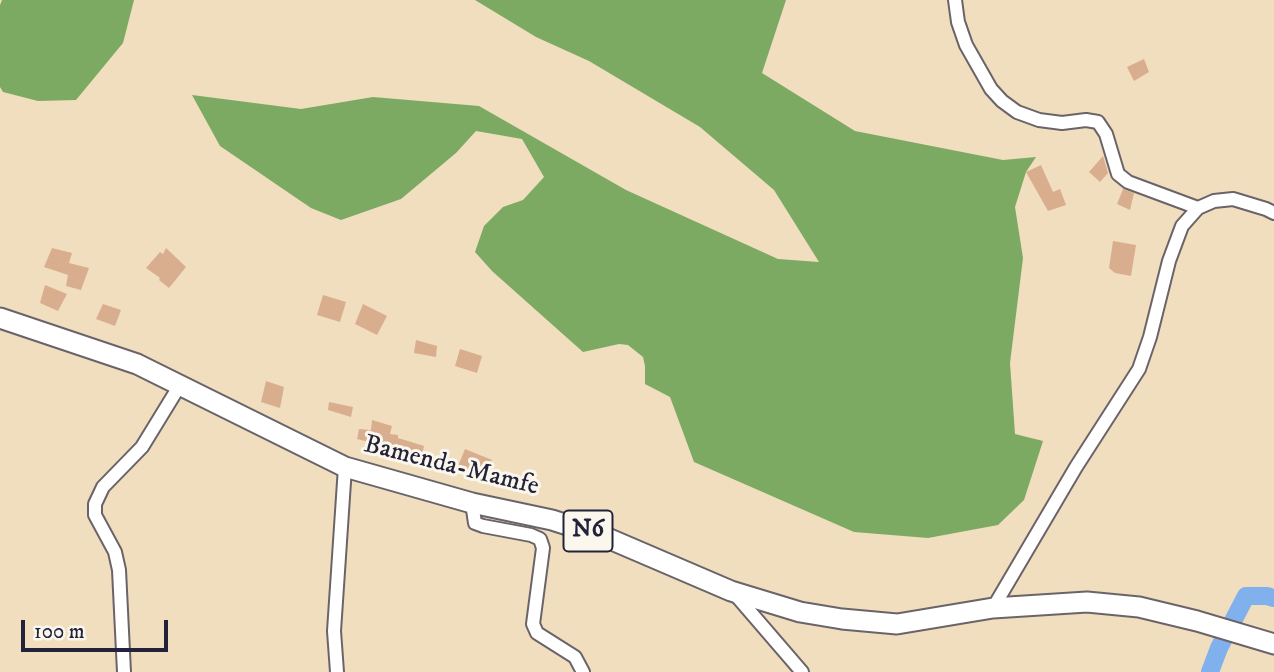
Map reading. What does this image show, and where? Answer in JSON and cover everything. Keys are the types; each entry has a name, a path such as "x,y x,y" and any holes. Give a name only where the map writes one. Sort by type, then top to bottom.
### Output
{"highway":[{"name":"Bamenda-Mamfe","path":"0,318 137,364 345,467 472,503 552,520 605,537 731,591 800,612 897,624 993,608 1087,601 1139,607 1273,644"}],"street":[{"path":"955,0 958,22 966,45 991,89 1002,101 1017,112 1039,120 1062,123 1086,120 1098,122 1106,134 1118,174 1128,181 1198,208"},
{"path":"993,608 1076,467 1139,369 1169,261 1182,226 1198,208 1214,201 1233,199 1274,213"},
{"path":"124,672 119,570 115,552 96,515 95,504 103,487 142,447 180,385"},
{"path":"337,672 334,631 345,467"},
{"path":"472,503 475,523 540,539 542,548 533,624 537,634 575,657 583,672"},
{"path":"731,591 802,672"}],"green space":[{"path":"2,0 134,0 123,43 76,100 38,101 3,92 0,87"},
{"path":"475,0 786,0 762,73 855,131 1003,160 1036,157 1026,172 1015,207 1023,258 1010,363 1015,434 1043,441 1024,500 998,525 928,538 854,532 694,462 670,397 645,384 643,357 628,345 619,344 583,352 492,271 475,252 484,226 503,207 523,200 544,177 522,139 476,131 456,153 401,199 341,220 311,208 220,146 192,95 301,109 373,97 479,106 626,190 778,259 819,262 774,190 700,127 589,61 536,37"}],"building":[{"path":"1144,59 1149,72 1134,81 1127,67"},
{"path":"1103,156 1108,173 1100,182 1089,172"},
{"path":"1041,165 1053,192 1060,189 1066,205 1048,211 1026,172"},
{"path":"1123,189 1134,193 1130,210 1117,204"},
{"path":"1113,241 1136,245 1131,276 1115,273 1109,268"},
{"path":"52,248 72,253 69,263 89,268 81,290 66,286 68,275 44,267"},
{"path":"166,248 186,267 169,288 146,268 160,252 163,254"},
{"path":"45,285 67,294 58,311 40,303"},
{"path":"323,295 346,302 340,322 317,315"},
{"path":"103,304 121,310 115,326 96,319"},
{"path":"363,304 387,316 377,335 355,324"},
{"path":"416,340 437,346 436,357 414,353"},
{"path":"460,349 482,356 477,373 455,366"},
{"path":"266,381 284,387 280,408 261,402"},
{"path":"329,402 353,407 351,417 328,410"},
{"path":"372,420 392,426 390,434 398,435 398,438 424,446 421,460 387,452 389,447 357,439 359,429 371,430"},
{"path":"465,449 492,460 483,482 456,471"}],"waterway":[{"path":"1210,672 1219,648 1246,596 1274,598"}]}
